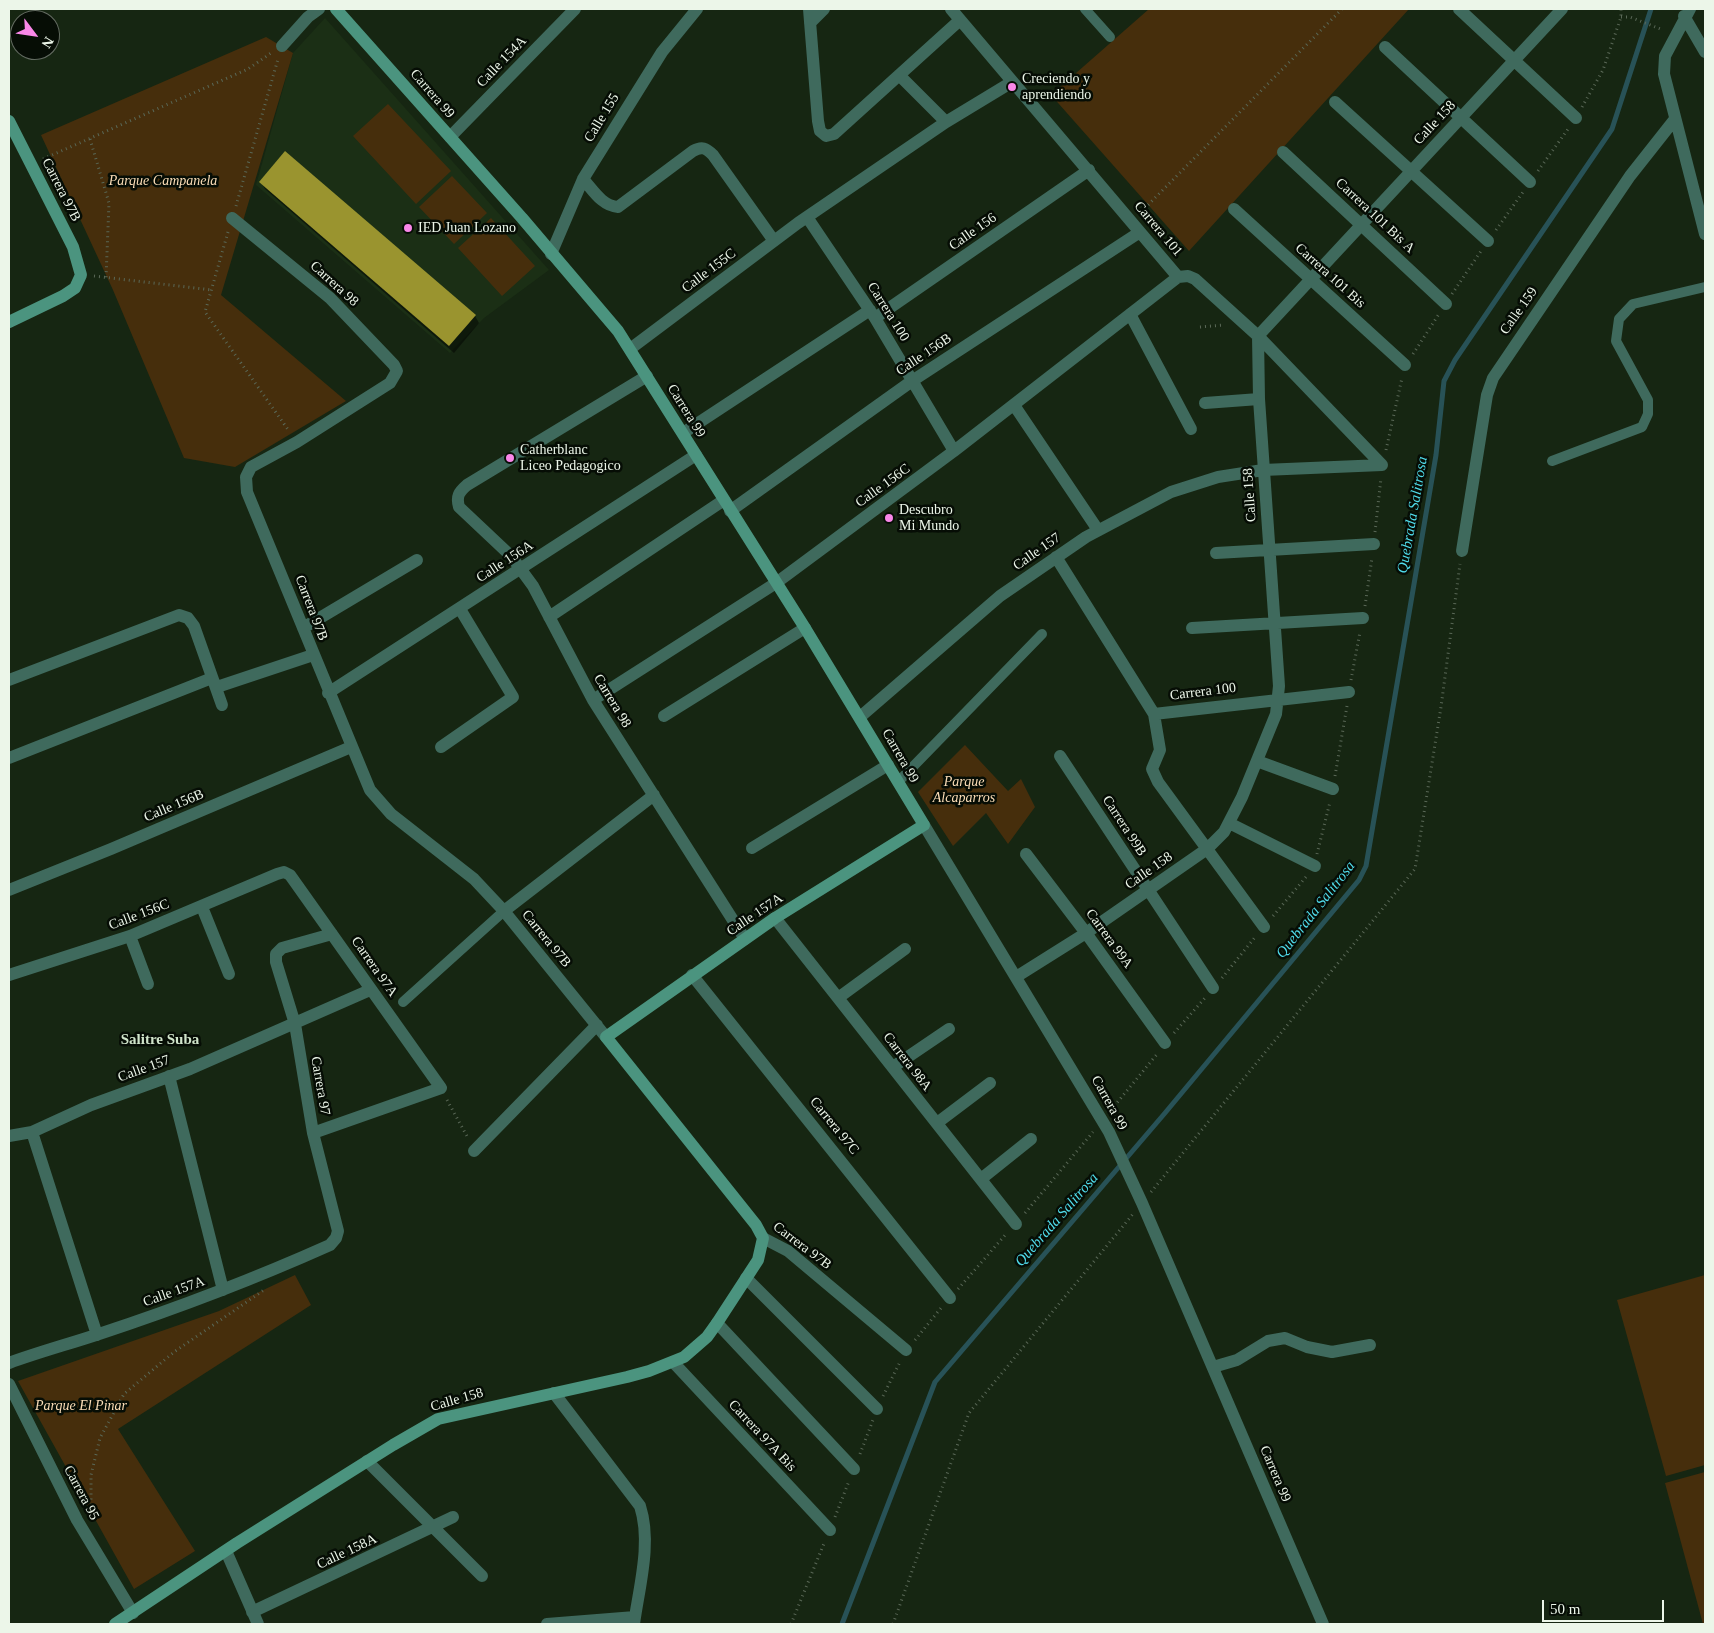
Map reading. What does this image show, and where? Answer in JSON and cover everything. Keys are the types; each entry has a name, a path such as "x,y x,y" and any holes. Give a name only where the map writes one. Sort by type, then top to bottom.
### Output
{"street":[{"path":"282,46 308,17 319,9"},
{"name":"Carrera 99","path":"336,9 618,331 860,716 1109,1132 1142,1203 1323,1624"},
{"name":"Calle 154A","path":"450,137 575,9"},
{"name":"Calle 155","path":"552,254 583,179 657,59 697,9"},
{"path":"809,9 818,121 820,131 826,136 834,134 960,20"},
{"path":"810,23 824,9"},
{"name":"Carrera 101","path":"951,9 1178,277 1188,276 1195,278 1258,336 1382,465"},
{"path":"1460,9 1576,118"},
{"name":"Calle 158","path":"1016,977 1086,932 1206,849 1217,841 1229,823 1276,714 1279,686 1258,399 1258,336 1562,9"},
{"path":"1687,13 1705,52"},
{"path":"1687,13 1665,56 1664,74 1705,234"},
{"path":"1385,47 1530,182"},
{"path":"899,75 946,122"},
{"name":"Calle 155C","path":"630,349 807,217 946,122 1012,82"},
{"path":"1335,102 1488,241"},
{"name":"Calle 159","path":"1462,551 1487,395 1493,378 1630,176 1675,119"},
{"name":"Carrera 97B","path":"9,121 73,247 81,274"},
{"path":"583,179 604,202 610,206 618,207 692,151 699,148 706,149 713,155 774,241"},
{"name":"Carrera 101 Bis A","path":"1283,152 1446,304"},
{"name":"Calle 156","path":"682,433 872,314 1089,170"},
{"name":"Carrera 101 Bis","path":"1234,209 1405,365"},
{"name":"Carrera 100","path":"807,217 872,314 954,451"},
{"name":"Carrera 98","path":"232,218 330,298 394,365 397,371 390,383 297,442"},
{"name":"Calle 156B","path":"549,617 727,505 1136,227"},
{"path":"9,322 76,288 81,274"},
{"name":"Calle 156C","path":"593,700 776,583 954,451 1178,277"},
{"path":"1130,314 1191,429"},
{"name":"Carrera 98","path":"646,376 467,485 459,492 457,500 459,507 506,552 533,586 593,700 745,939"},
{"path":"1205,403 1258,399"},
{"path":"1014,405 1098,530"},
{"name":"Carrera 97B","path":"297,442 250,467 246,477 247,492 328,693 370,790 391,814 474,880 504,911 606,1036 756,1226 763,1238 788,1251 906,1350"},
{"name":"Calle 156A","path":"328,693 696,456"},
{"name":"Calle 157","path":"860,716 1000,596 1098,530 1171,492 1218,477 1263,470 1382,465"},
{"path":"1216,553 1374,544"},
{"name":"Carrera 100","path":"1056,557 1154,714 1278,698 1349,692"},
{"path":"303,628 417,560"},
{"path":"441,748 513,697 460,609"},
{"path":"9,680 169,617 180,615 188,618 194,626 222,705"},
{"path":"1192,628 1363,618"},
{"path":"664,716 806,628"},
{"path":"9,758 214,682 313,655"},
{"path":"1154,714 1160,750 1152,769 1158,782 1264,927"},
{"name":"Calle 156B","path":"9,890 111,849 351,747"},
{"name":"Carrera 99B","path":"1060,756 1213,988"},
{"path":"1257,761 1333,789"},
{"path":"752,848 888,765"},
{"path":"504,911 654,794"},
{"path":"1229,823 1314,866"},
{"name":"Calle 157A","path":"606,1036 775,918 924,825"},
{"name":"Carrera 99A","path":"1026,854 1086,932 1165,1043"},
{"name":"Carrera 97A","path":"277,874 284,872 295,880 370,990 441,1088"},
{"name":"Calle 156C","path":"9,975 130,936 277,874"},
{"path":"202,906 229,974"},
{"name":"Carrera 98A","path":"775,918 1016,1224"},
{"name":"Carrera 97","path":"332,934 282,948 276,954 276,962 295,1024 313,1132 338,1231"},
{"path":"130,936 148,984"},
{"path":"838,998 905,949"},
{"name":"Carrera 97C","path":"692,975 950,1298"},
{"name":"Calle 157","path":"9,1136 32,1132 91,1105 169,1076 295,1024 370,990"},
{"path":"474,1151 597,1025"},
{"path":"893,1067 949,1029"},
{"path":"169,1076 223,1290"},
{"path":"936,1122 990,1083"},
{"path":"313,1132 441,1088"},
{"path":"32,1132 97,1335"},
{"path":"981,1179 1031,1139"},
{"name":"Calle 157A","path":"9,1363 37,1352 97,1335 260,1276 330,1245 336,1238 338,1231"},
{"name":"Calle 158","path":"125,1620 226,1551 367,1461 438,1419 627,1377 673,1362 694,1349 717,1323 761,1253 763,1238"},
{"path":"746,1278 877,1409"},
{"path":"717,1323 854,1469"},
{"path":"1213,1367 1237,1360 1268,1341 1285,1338 1307,1347 1332,1352 1370,1345"},
{"name":"Carrera 97A Bis","path":"673,1362 830,1530"},
{"name":"Carrera 95","path":"9,1384 125,1620"},
{"path":"547,1624 635,1621 646,1541 646,1522 640,1506 554,1393"},
{"path":"367,1461 482,1576"},
{"name":"Calle 158A","path":"252,1612 435,1528 453,1517"},
{"path":"226,1551 258,1624"}],"lane":[{"path":"1085,9 1110,37"},
{"path":"1552,461 1642,427 1648,414 1648,400 1616,341 1618,319 1634,304 1705,287"},
{"path":"898,782 1042,634"},
{"path":"403,1002 504,911"}],"path":[{"path":"1136,227 1342,9"},
{"path":"1621,17 1654,26"},
{"path":"31,165 248,69 282,46"},
{"path":"282,46 205,312 297,442"},
{"path":"90,139 109,203 106,278"},
{"path":"81,274 212,290"},
{"path":"893,1624 969,1412 1416,869 1441,707 1462,551"},
{"path":"441,1088 474,1151"},
{"path":"77,1520 91,1511 92,1475 100,1438 124,1394 174,1352 264,1290 260,1276"}],"shaded area":[{"name":"IED Juan Lozano","path":"325,18 549,270 484,318 450,353 256,185 293,53"}],"green space":[{"path":"1149,9 1409,9 1189,251 1051,95"},
{"name":"Parque Campanela","path":"266,37 293,53 221,295 346,401 235,467 184,458 113,290 41,135"},
{"path":"388,104 451,171 416,204 353,136"},
{"path":"452,176 487,213 454,244 419,207"},
{"path":"491,218 535,266 502,296 458,248"},
{"name":"Parque Alcaparros","path":"965,745 1008,791 1021,779 1035,807 1008,844 986,813 953,846 918,792"},
{"name":"Parque El Pinar","path":"295,1275 311,1305 118,1429 195,1551 134,1589 18,1381 219,1311"},
{"path":"1705,1275 1705,1465 1666,1476 1617,1300"},
{"path":"1705,1472 1705,1624 1703,1624 1665,1483"}],"building":[{"path":"285,151 476,315 449,346 259,182"}],"waterway":[{"name":"Quebrada Salitrosa","path":"842,1624 935,1382 1165,1113 1359,880 1366,866 1436,455 1444,381 1455,360 1612,129 1651,9"}],"place":[{"name":"Creciendo y aprendiendo","path":"1012,87"},
{"name":"IED Juan Lozano","path":"408,228"},
{"name":"Catherblanc Liceo Pedagogico","path":"510,458"},
{"name":"Descubro Mi Mundo","path":"889,518"}],"district":[{"name":"Salitre Suba","path":"160,1040"}]}
